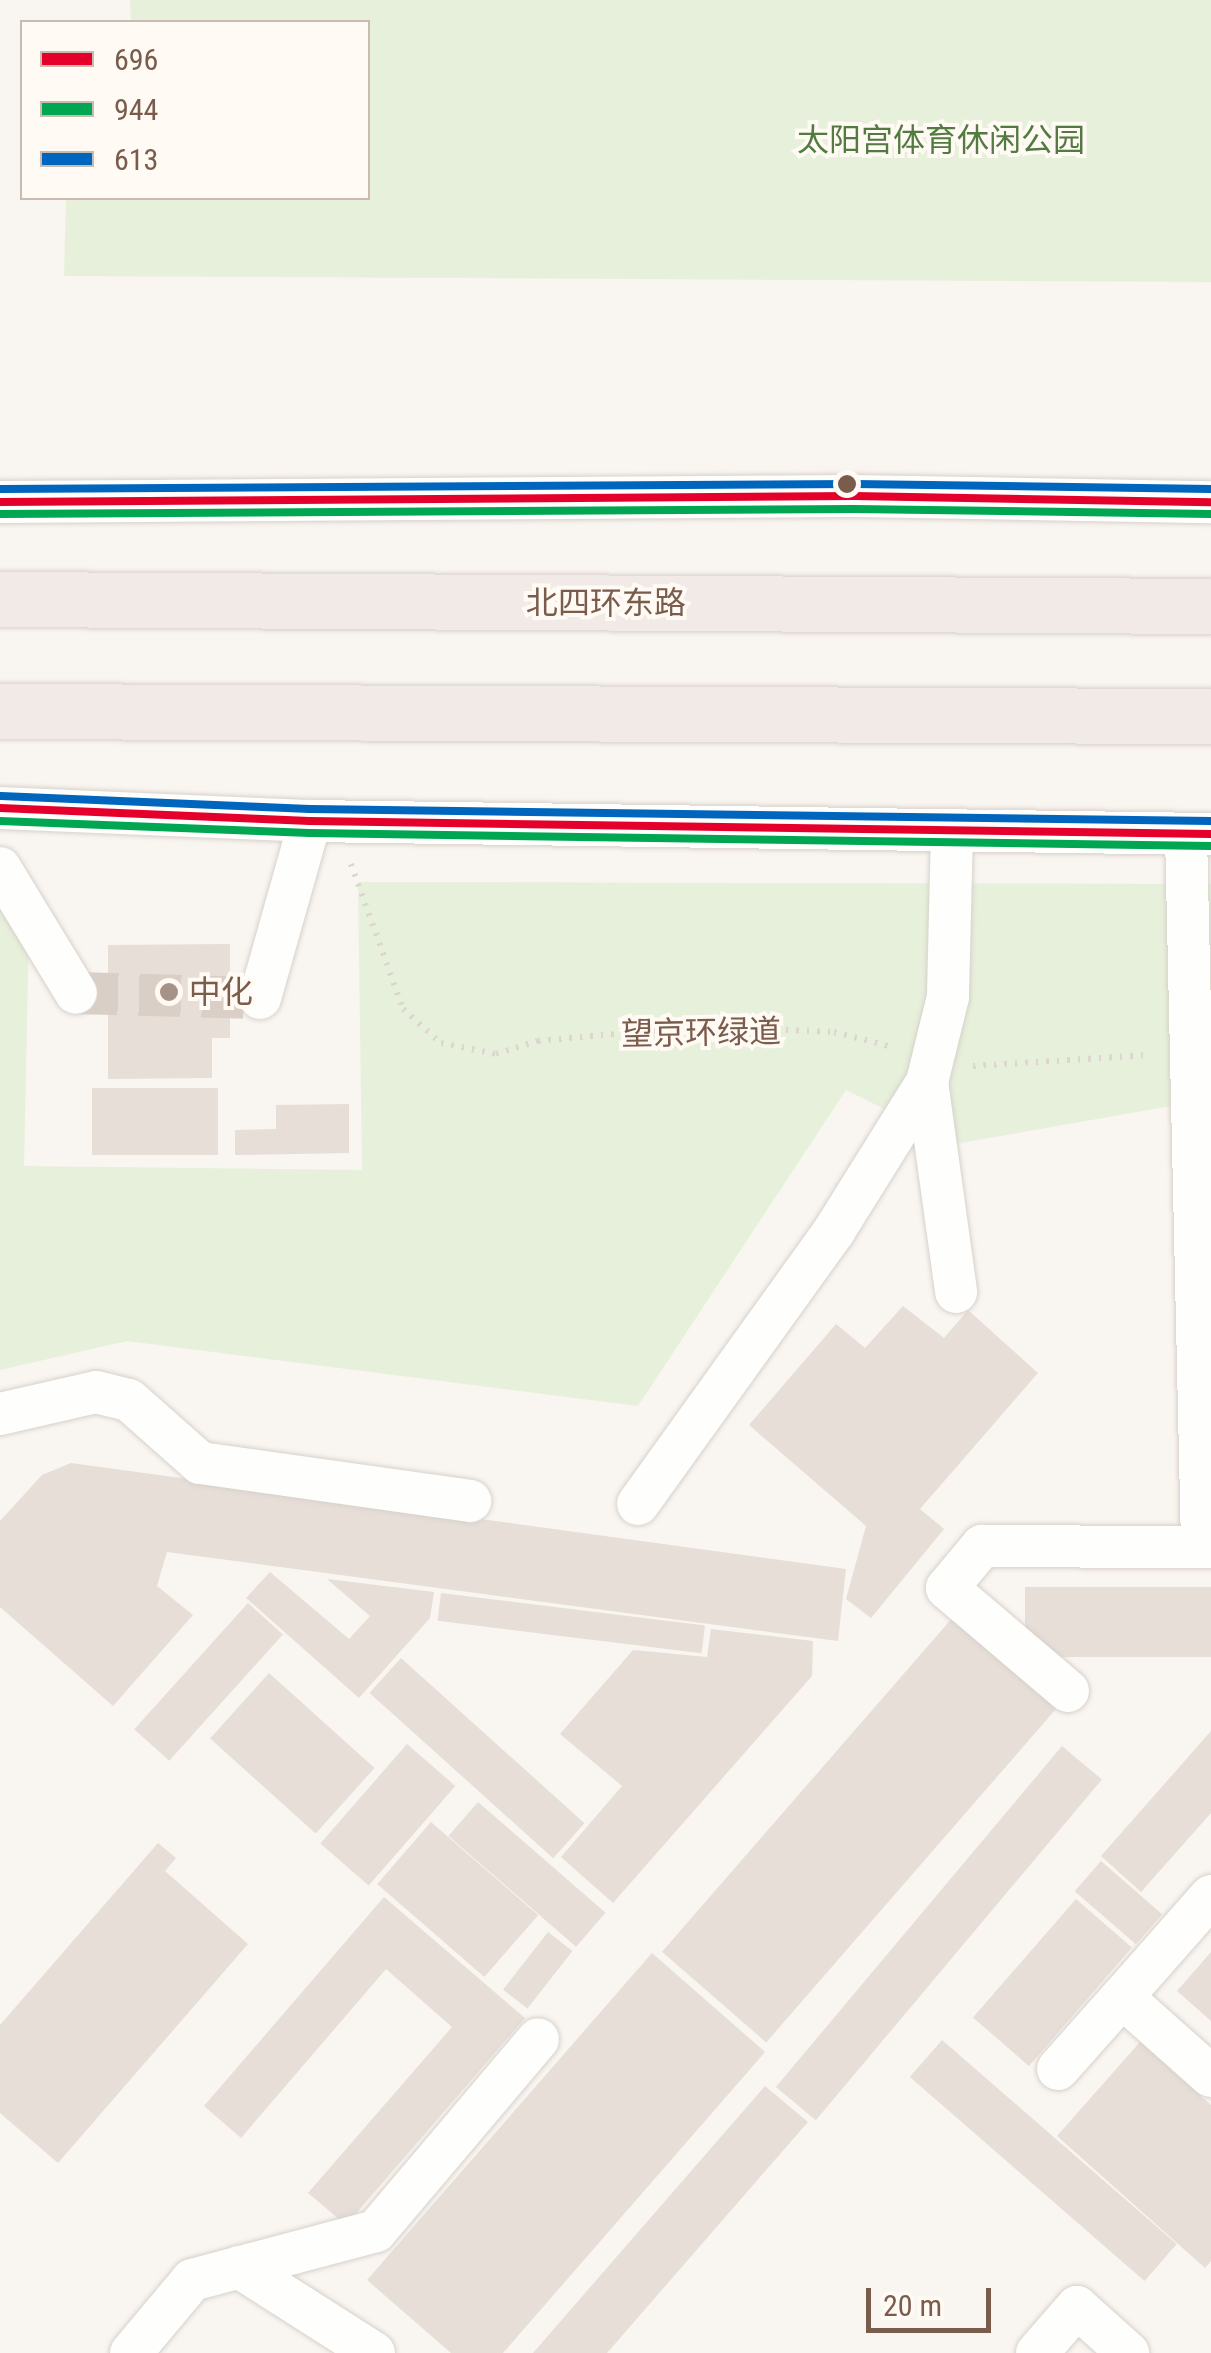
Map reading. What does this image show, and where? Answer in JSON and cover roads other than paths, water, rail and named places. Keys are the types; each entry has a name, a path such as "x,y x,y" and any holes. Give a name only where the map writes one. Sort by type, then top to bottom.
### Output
{"highway":[{"name":"北四环东路","path":"0,600 1211,606"},
{"path":"0,711 1211,716"}],"street":[{"path":"0,502 854,496 1211,502"},
{"path":"0,808 323,821 1199,834 1192,1054 1202,1149 1206,1546 982,1546 947,1588 1068,1691"},
{"path":"260,998 323,821"},
{"path":"638,1504 834,1231 930,1069 948,998 952,831"},
{"path":"0,868 76,993"},
{"path":"930,1069 956,1292"},
{"path":"0,1414 96,1392 128,1400 200,1463 470,1501"},
{"path":"1058,2069 1211,1896"},
{"path":"1122,1996 1211,2076"},
{"path":"131,2353 192,2280 376,2230 538,2039"},
{"path":"238,2267 374,2353"},
{"path":"1037,2353 1078,2308 1128,2353"}],"tunnel":[{"path":"76,993 260,998"}],"place":[{"name":"中化","path":"169,992"}],"park label":[{"name":"太阳宫体育休闲公园","path":"941,140"}]}
